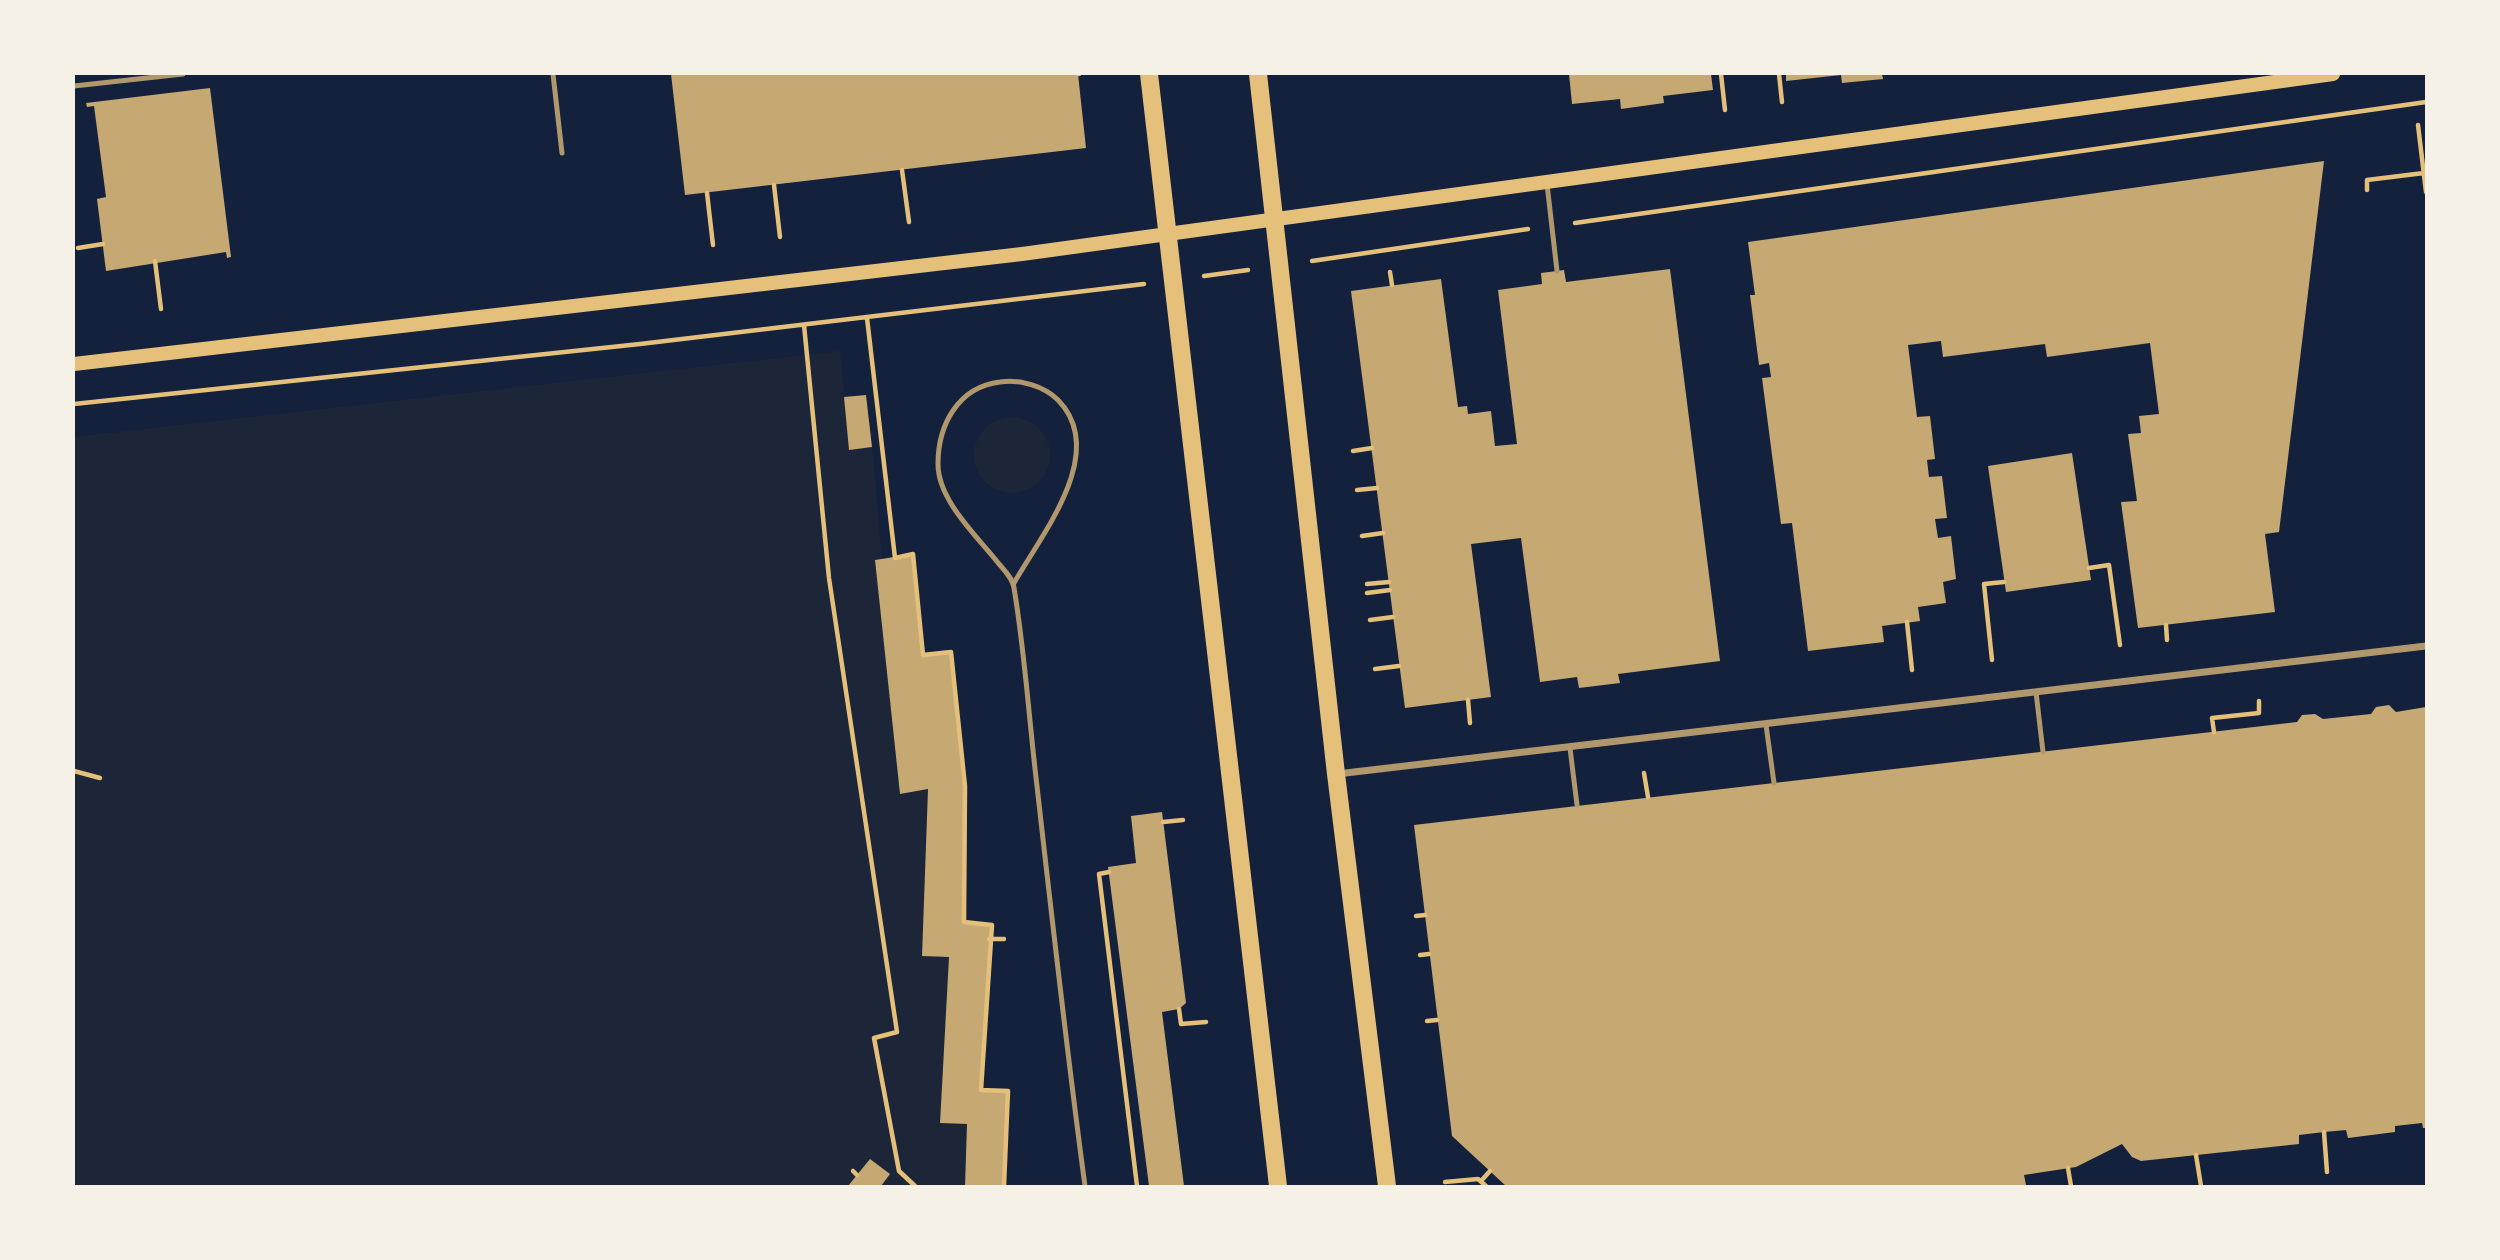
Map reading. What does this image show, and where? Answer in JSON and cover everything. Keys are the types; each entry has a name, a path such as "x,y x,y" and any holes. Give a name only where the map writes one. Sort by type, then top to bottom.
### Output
{"main road":[{"path":"1149,74 1279,1186"},
{"path":"1258,74 1336,774 1387,1186"},
{"path":"74,365 1167,234 2333,74"}],"street":[{"path":"1336,774 2427,646"}],"lane":[{"path":"74,86 183,74"},
{"path":"553,74 562,153"},
{"path":"1546,181 1557,271"},
{"path":"1014,583 1065,492 1078,457 1078,441 1074,422 1055,397 1020,382 999,382 966,396 953,409 939,444 938,468 950,501 1014,583 1085,1186"},
{"path":"2036,692 2043,752"},
{"path":"1766,724 1774,783"},
{"path":"1570,748 1577,805"}],"path":[{"path":"1721,74 1725,110"},
{"path":"1779,74 1782,102"},
{"path":"74,404 867,318 1173,280 2427,102"},
{"path":"2418,125 2427,192"},
{"path":"902,170 909,222"},
{"path":"2367,190 2367,180 2424,173"},
{"path":"774,185 780,237"},
{"path":"707,193 713,245"},
{"path":"78,247 103,244"},
{"path":"155,261 161,309"},
{"path":"1390,272 1392,285"},
{"path":"867,318 895,558 913,554 923,654 951,652 965,786 964,922 992,925 981,1090 1008,1091 1004,1186"},
{"path":"804,325 829,578 897,1032 874,1038 899,1171 915,1186"},
{"path":"1353,451 1372,448"},
{"path":"1357,490 1377,488"},
{"path":"1362,536 1383,533"},
{"path":"2089,568 2109,565 2120,645"},
{"path":"1367,584 1389,582"},
{"path":"1992,660 1984,584 2004,582"},
{"path":"1367,593 1390,590"},
{"path":"1370,620 1393,617"},
{"path":"1907,622 1912,670"},
{"path":"2166,625 2167,640"},
{"path":"1375,669 1399,666"},
{"path":"1468,700 1470,723"},
{"path":"2214,732 2212,718 2259,713 2259,701"},
{"path":"74,771 100,778"},
{"path":"1644,773 1648,797"},
{"path":"1163,822 1183,820"},
{"path":"1109,872 1099,874 1137,1186"},
{"path":"1416,915 1425,915"},
{"path":"989,939 1004,939"},
{"path":"1420,954 1429,954"},
{"path":"1179,1009 1181,1024 1206,1022"},
{"path":"1427,1021 1437,1020"},
{"path":"2324,1132 2327,1172"},
{"path":"2196,1155 2201,1186"},
{"path":"2068,1168 2071,1186"},
{"path":"1481,1181 1490,1171"},
{"path":"1445,1182 1478,1179 1486,1186"}],"shaded area":[{"path":"840,351 849,449 872,447 882,559 875,560 900,794 928,789 922,956 949,957 940,1122 967,1124 965,1186 74,1186 74,437"},
{"path":"1005,417 1019,417 1033,423 1044,434 1050,455 1047,470 1039,482 1019,493 1005,493 991,487 980,476 974,462 974,448 980,434 991,423"}],"building":[{"path":"671,74 1078,74 1086,148 685,195"},
{"path":"1569,74 1711,74 1713,90 1663,96 1664,103 1621,109 1620,99 1572,104"},
{"path":"1786,74 1882,74 1883,79 1842,83 1841,75 1786,81"},
{"path":"210,88 231,257 227,258 226,252 106,271 97,199 106,197 94,106 87,107 86,103"},
{"path":"2324,161 2279,532 2265,534 2275,612 2138,628 2121,502 2137,501 2128,434 2141,433 2139,416 2159,414 2150,343 2047,357 2045,344 1943,357 1941,341 1908,345 1917,417 1930,416 1935,459 1927,460 1929,477 1942,476 1947,518 1935,519 1938,538 1951,536 1956,579 1943,582 1946,603 1918,607 1920,621 1882,626 1884,642 1808,651 1792,523 1781,524 1762,378 1771,377 1769,363 1759,365 1750,295 1755,295 1748,242"},
{"path":"1670,269 1720,661 1618,674 1620,683 1579,688 1577,677 1540,682 1521,538 1471,544 1491,697 1405,708 1351,291 1441,279 1458,407 1467,406 1468,414 1491,411 1495,446 1517,444 1498,290 1542,284 1541,273 1564,270 1566,282"},
{"path":"866,395 872,447 849,450 844,397"},
{"path":"2072,453 2091,580 2006,592 1988,466"},
{"path":"913,554 923,655 951,652 965,786 964,922 992,925 981,1090 1008,1091 1004,1186 965,1186 967,1124 940,1123 949,957 922,956 928,789 900,794 875,560"},
{"path":"2389,705 2396,712 2426,707 2426,1128 2423,1128 2422,1123 2395,1126 2395,1132 2348,1138 2346,1130 2324,1132 2299,1135 2299,1144 2141,1161 2132,1157 2122,1144 2076,1167 2024,1175 2026,1185 2009,1186 1506,1186 1452,1136 1414,825 2297,722 2302,715 2315,714 2323,719 2371,714 2376,707"},
{"path":"1162,812 1186,1003 1179,1009 1162,1012 1184,1186 1149,1186 1108,867 1136,863 1131,816"},
{"path":"870,1159 890,1174 881,1186 848,1186"}]}
